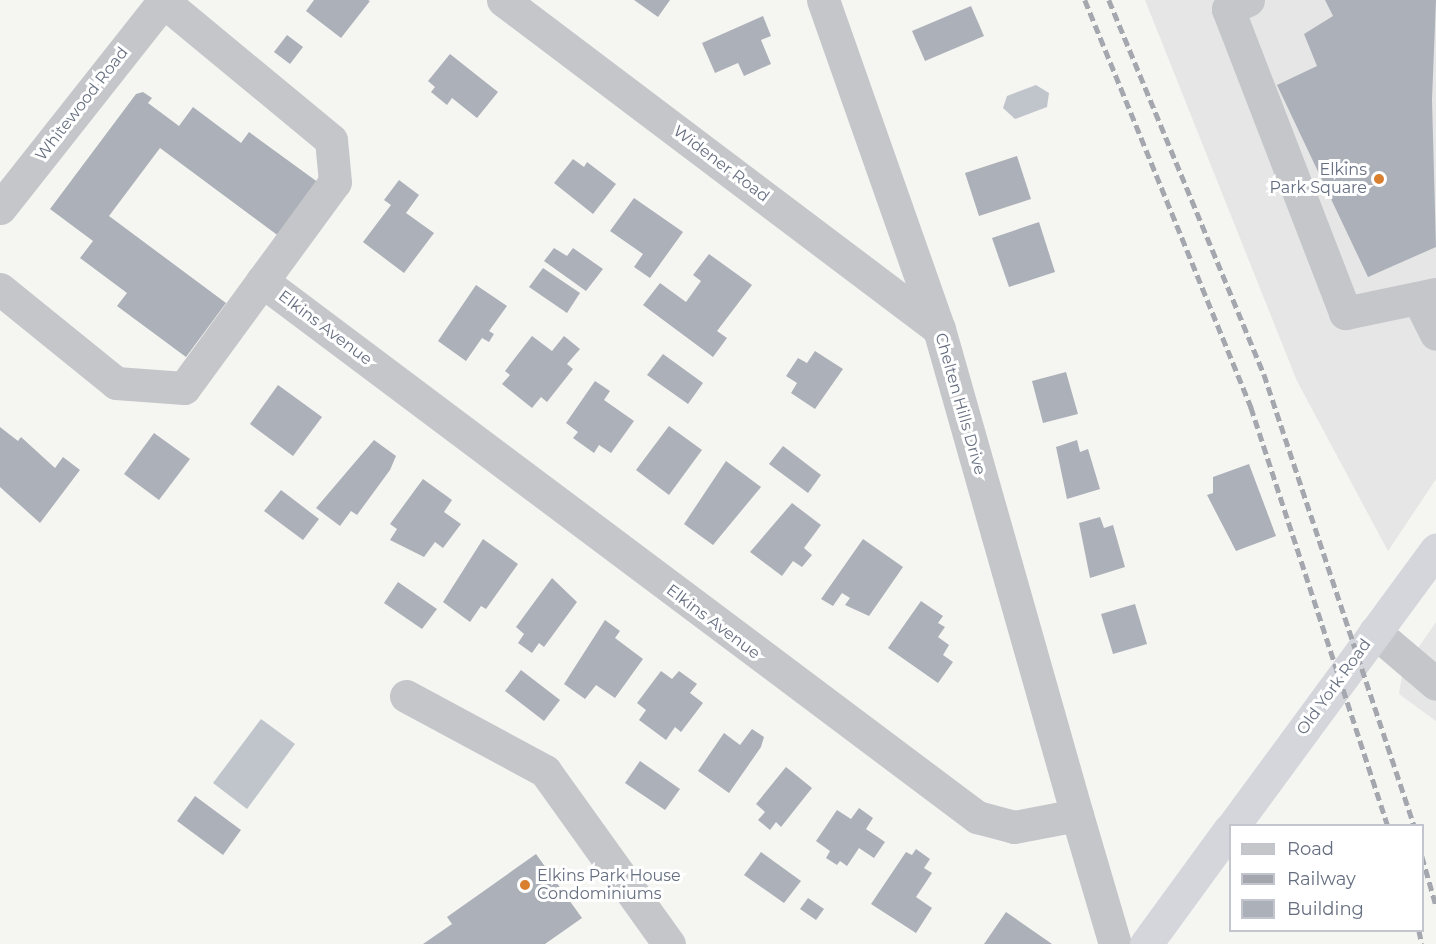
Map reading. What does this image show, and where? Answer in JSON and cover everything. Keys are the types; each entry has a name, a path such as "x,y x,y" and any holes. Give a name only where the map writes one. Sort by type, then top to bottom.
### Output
{"highway":[{"name":"Old York Road","path":"1234,824 1435,552"},
{"name":"Old York Road","path":"1146,944 1229,831"}],"street":[{"name":"Widener Road","path":"502,0 939,328"},
{"name":"Chelten Hills Drive","path":"824,0 939,328 1077,816"},
{"path":"1248,0 1228,9 1345,313 1427,296 1436,334"},
{"name":"Whitewood Road","path":"0,208 164,1"},
{"name":"Elkins Avenue","path":"0,289 116,383 184,388 335,182 330,140 164,1"},
{"name":"Elkins Avenue","path":"262,280 977,817 1014,827 1077,816"},
{"path":"1375,632 1436,684"},
{"path":"406,696 545,771 669,944"},
{"path":"1077,816 1114,944"}],"shaded area":[{"path":"1145,0 1436,0 1436,479 1388,551 1297,381"},
{"path":"1036,85 1049,93 1047,107 1015,119 1003,108 1007,96"},
{"path":"1436,622 1436,721 1399,694 1403,670"},
{"path":"261,719 295,744 247,809 213,783"}],"building":[{"path":"314,0 370,1 341,38 306,11"},
{"path":"634,0 670,0 658,17"},
{"name":"Elkins Park Square","path":"1325,0 1436,0 1432,100 1436,247 1368,277 1277,85 1317,66 1304,34 1333,16"},
{"path":"971,6 984,36 925,61 912,31"},
{"path":"763,16 771,36 761,40 771,64 744,76 738,63 715,73 702,43"},
{"path":"287,35 303,47 290,64 274,52"},
{"path":"450,54 498,92 477,118 452,98 447,105 431,92 435,87 428,81"},
{"path":"143,92 152,98 148,103 179,126 193,107 241,143 249,132 319,183 280,237 160,148 109,216 226,303 186,357 117,306 127,293 80,258 93,241 50,209 136,94"},
{"path":"1017,156 1031,199 979,216 965,173"},
{"path":"573,159 584,167 587,162 616,184 593,214 554,183"},
{"path":"399,180 419,195 406,213 434,233 404,273 363,242 391,205 384,200"},
{"path":"634,198 683,232 650,278 634,267 643,254 610,231"},
{"path":"1039,222 1055,272 1009,287 992,238"},
{"path":"554,248 567,256 573,248 603,269 586,291 544,261"},
{"path":"709,254 752,285 717,331 727,338 713,357 643,305 660,283 686,302 701,281 693,275"},
{"path":"543,268 580,293 567,313 529,287"},
{"path":"476,285 507,306 489,331 494,334 489,342 482,338 466,361 438,341"},
{"path":"532,336 552,351 564,336 580,349 567,364 573,369 547,402 541,397 532,408 502,384 510,375 505,371"},
{"path":"815,351 843,369 815,409 791,393 797,383 786,376 798,358 807,363"},
{"path":"663,354 703,383 688,404 647,375"},
{"path":"1066,372 1078,414 1043,423 1032,381"},
{"path":"595,381 610,391 604,400 634,421 611,453 599,445 594,453 573,438 578,432 566,423"},
{"path":"278,385 322,417 293,456 250,424"},
{"path":"669,426 702,450 669,495 636,470"},
{"path":"0,427 18,441 21,437 55,468 63,457 80,470 40,523 0,487"},
{"path":"154,433 190,459 159,500 124,474"},
{"path":"374,440 396,456 390,470 357,515 351,511 340,526 316,508"},
{"path":"1077,440 1080,452 1088,449 1100,489 1067,499 1056,447"},
{"path":"783,446 821,475 808,493 769,464"},
{"path":"726,461 761,487 713,545 684,524"},
{"path":"1249,464 1276,536 1236,551 1207,495 1213,493 1213,477"},
{"path":"423,479 452,500 444,512 461,524 443,548 435,542 424,557 390,540 397,529 390,524"},
{"path":"281,490 319,519 303,540 264,511"},
{"path":"792,503 821,525 804,548 812,555 802,567 793,561 782,576 750,552"},
{"path":"1100,517 1104,528 1113,525 1125,567 1090,578 1079,523"},
{"path":"483,539 518,564 486,609 481,606 470,622 443,602"},
{"path":"863,539 903,567 869,616 845,605 850,598 842,593 833,606 821,599"},
{"path":"552,578 577,602 544,647 539,643 532,653 518,643 524,634 516,627"},
{"path":"398,582 437,609 422,629 384,603"},
{"path":"921,601 943,616 938,623 945,627 938,637 949,645 943,655 953,662 938,683 888,648"},
{"path":"1135,604 1147,644 1113,654 1101,614"},
{"path":"605,620 620,631 615,638 643,659 615,698 596,685 585,699 564,684"},
{"path":"521,670 560,700 544,721 505,691"},
{"path":"661,671 672,679 679,671 697,684 690,693 703,703 681,732 675,727 666,740 639,720 646,710 637,703"},
{"path":"752,729 764,737 761,747 729,793 698,771 724,733 740,745"},
{"path":"640,761 680,789 665,810 625,783"},
{"path":"786,767 812,788 781,827 776,822 770,830 758,820 765,812 756,804"},
{"path":"195,796 241,830 223,855 177,821"},
{"path":"859,808 873,818 866,829 885,842 874,858 859,848 847,866 840,861 837,865 826,858 830,851 816,841 837,810 851,819"},
{"path":"916,849 930,859 924,868 932,873 916,897 932,908 916,933 871,904 906,852 912,855"},
{"path":"761,852 801,881 784,903 744,875"},
{"name":"Elkins Park House Condominiums","path":"536,854 582,918 545,944 423,944 452,924 447,917"},
{"path":"808,898 824,909 816,920 800,909"},
{"path":"1006,912 1052,944 984,944"}],"railway":[{"path":"1085,0 1251,407 1387,824"},
{"path":"1109,0 1264,374 1413,824"},
{"path":"1424,863 1436,905"},
{"path":"1419,932 1422,944"}],"place":[{"name":"Elkins Park Square","path":"1379,179"},
{"name":"Elkins Park House Condominiums","path":"525,885"}]}
